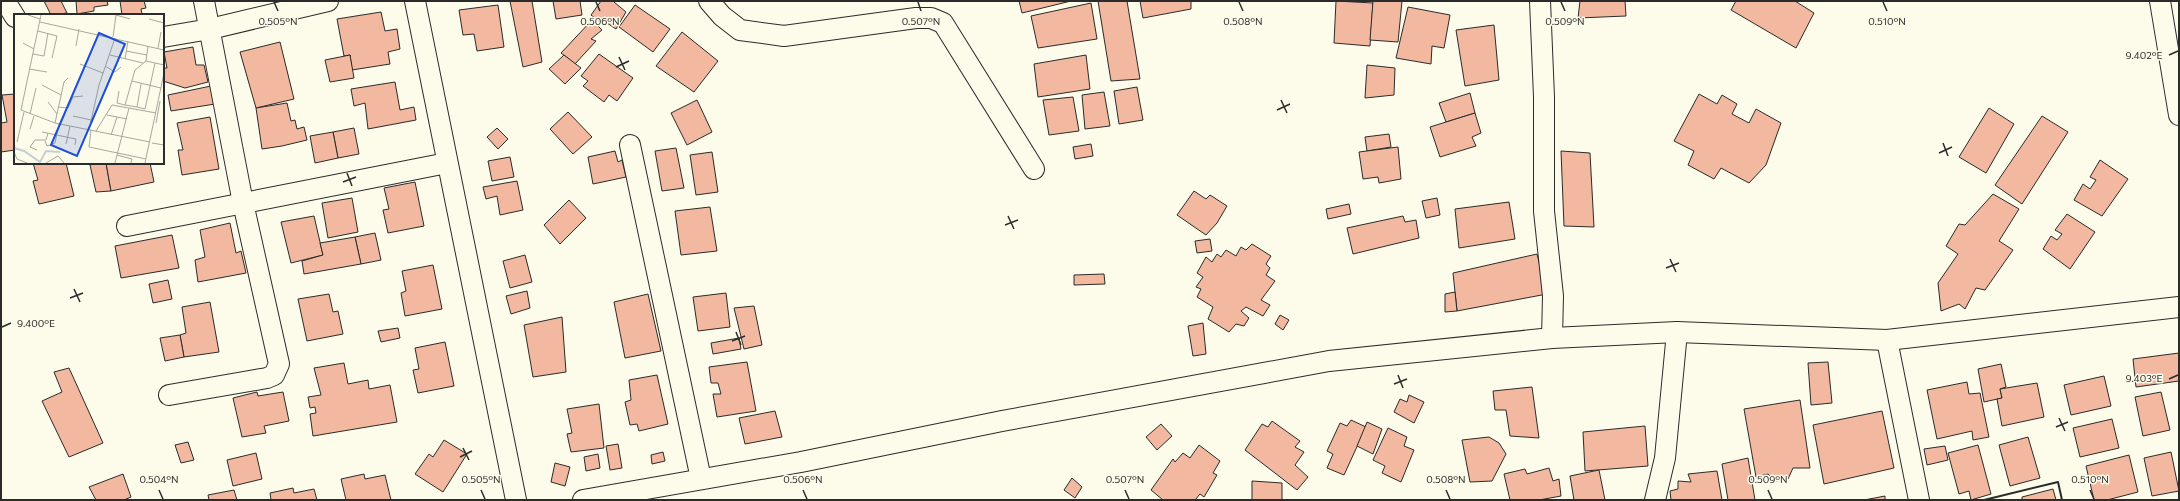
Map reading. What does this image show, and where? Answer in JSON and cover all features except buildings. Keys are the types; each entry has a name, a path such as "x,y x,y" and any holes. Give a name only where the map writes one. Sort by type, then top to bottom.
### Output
{"street":[{"path":"5,1 14,15"},
{"path":"169,395 267,378 278,369 279,364 243,203 204,1"},
{"path":"164,37 210,29 328,1"},
{"path":"415,1 516,500"},
{"path":"709,1 722,16 740,30 760,34 784,36 916,18 931,18 943,23 1034,169"},
{"path":"1540,1 1544,97 1544,211 1554,296 1552,338"},
{"path":"2160,1 2179,115"},
{"path":"630,146 701,479"},
{"path":"127,226 447,163"},
{"path":"584,500 1329,361 1552,338 1677,332 1887,340 2179,307"},
{"path":"1655,500 1665,458 1677,332"},
{"path":"1887,340 1919,500"}],"wall":[{"path":"1984,500 2058,482 2062,500"}]}
